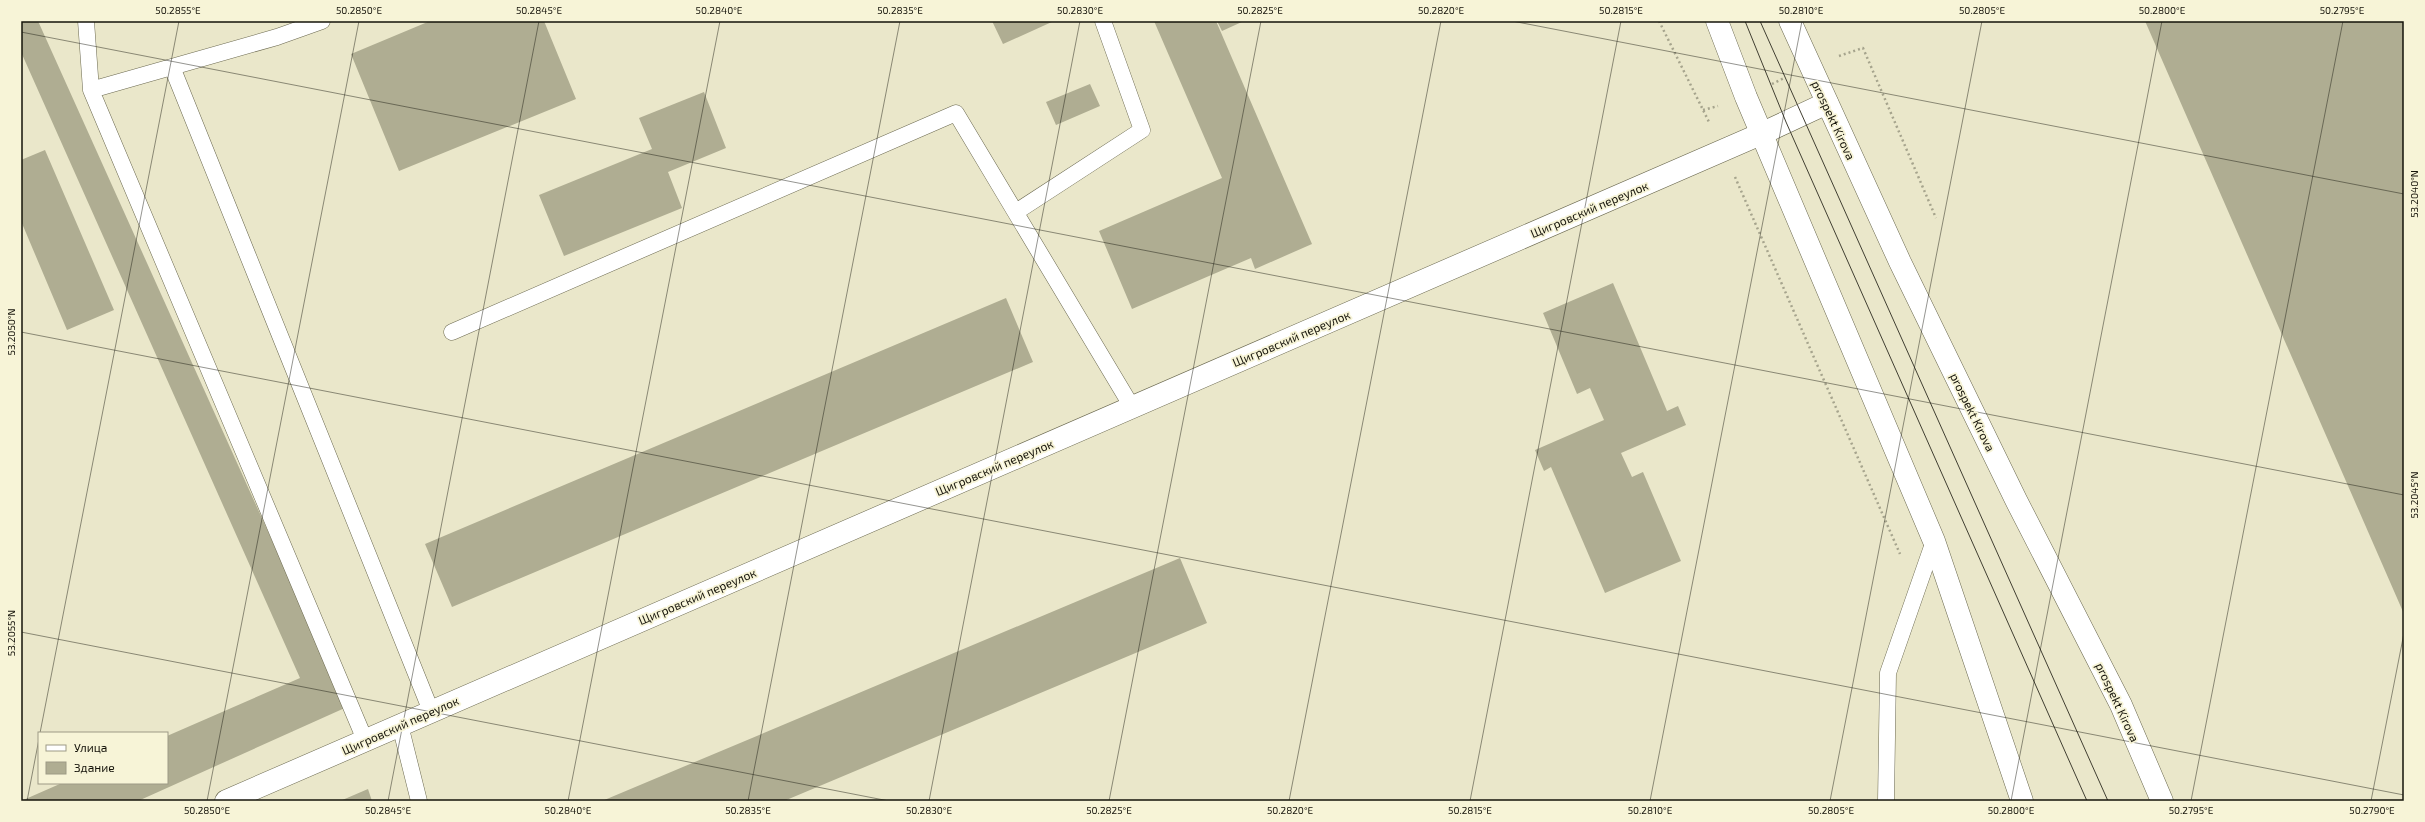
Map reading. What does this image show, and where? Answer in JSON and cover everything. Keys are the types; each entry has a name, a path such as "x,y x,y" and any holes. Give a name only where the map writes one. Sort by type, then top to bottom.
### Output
{"street":[{"path":"1717,21 1934,541 2022,801"},
{"name":"prospekt Kirova","path":"1790,21 1900,262 2016,500 2121,705 2162,801"},
{"name":"Щигровский переулок","path":"226,801 1723,150 1763,134 1827,103"}],"lane":[{"path":"86,21 90,90 365,740"},
{"path":"90,90 277,38 322,21"},
{"path":"1016,212 1142,130 1103,21"},
{"path":"172,67 431,711"},
{"path":"452,332 956,113 1132,407"},
{"path":"1886,801 1888,673 1934,541"},
{"path":"400,725 419,801"}],"path":[{"path":"1659,21 1723,150 1902,560"}],"building":[{"path":"21,21 38,21 347,707 138,801 21,801 60,784 168,784 168,736 300,678 21,52"},
{"path":"430,21 544,21 576,99 399,171 351,54"},
{"path":"992,21 1054,21 1003,44"},
{"path":"1154,21 1216,21 1312,244 1255,269 1251,258 1132,309 1099,231 1222,178"},
{"path":"1217,21 1244,21 1222,31"},
{"path":"2145,21 2404,21 2404,614"},
{"path":"1090,84 1100,106 1056,125 1046,102"},
{"path":"704,92 726,148 668,172 682,208 564,256 539,195 652,149 639,118"},
{"path":"45,150 114,310 67,330 21,221 21,160"},
{"path":"1613,283 1667,411 1678,406 1686,425 1621,453 1632,477 1643,472 1681,561 1605,593 1551,467 1544,471 1535,450 1604,420 1590,388 1577,394 1543,313"},
{"path":"1006,298 1033,362 452,607 425,544"},
{"path":"1180,558 1207,623 784,801 602,801"},
{"path":"368,789 372,801 340,801"}],"tram line":[{"path":"1745,21 1786,122 2087,801"},
{"path":"1760,21 2108,801"}]}
